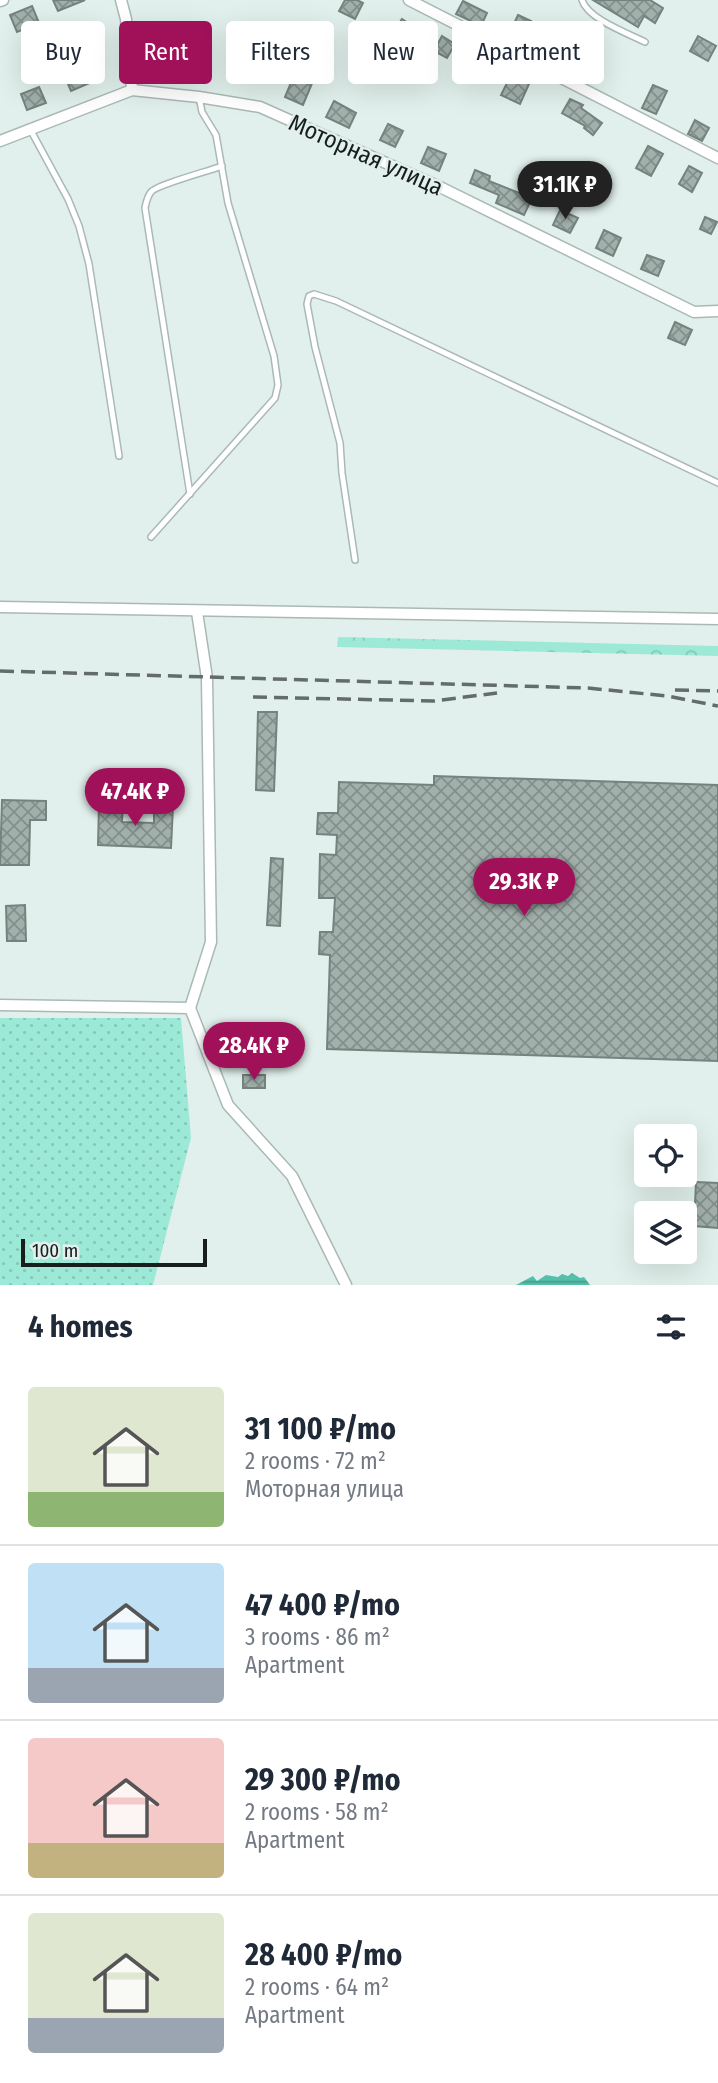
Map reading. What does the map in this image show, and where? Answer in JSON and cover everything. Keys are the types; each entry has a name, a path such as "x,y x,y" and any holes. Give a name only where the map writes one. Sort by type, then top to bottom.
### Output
{"street":[{"path":"121,0 126,19 132,90"},
{"path":"409,0 718,158"},
{"name":"Моторная улица","path":"0,141 132,90 260,107 442,188 694,312 718,312"},
{"path":"0,607 718,619"},
{"path":"197,612 207,678 211,943 190,1008 228,1105 292,1176 346,1285"},
{"path":"0,1005 190,1008"}],"lane":[{"path":"582,0 591,14 645,42"},
{"path":"151,537 275,398 278,385 274,356 228,203 216,135 202,112 199,97"},
{"path":"30,130 68,199 79,226 89,264 119,456"},
{"path":"190,494 145,208 148,194 157,187 222,166"},
{"path":"355,559 340,443 315,347 307,304 309,296 314,294 336,301 718,484"}],"green space":[{"path":"338,637 718,646 718,656 337,647"},
{"path":"0,1018 181,1018 191,1138 153,1285 0,1285"}],"shaded area":[{"path":"572,1273 580,1278 584,1277 590,1285 516,1285 533,1276 537,1281 546,1275 558,1277"}],"building":[{"path":"53,0 85,0 58,11"},
{"path":"345,0 363,3 355,19 339,11"},
{"path":"593,0 650,0 663,8 655,23 644,16 638,27"},
{"path":"463,1 487,13 483,21 471,21 456,14"},
{"path":"32,6 38,21 21,21 21,30 17,32 10,15"},
{"path":"518,15 531,21 515,21"},
{"path":"442,36 452,42 452,49 447,58 438,53 438,44"},
{"path":"698,36 716,46 708,61 690,51"},
{"path":"68,84 87,84 71,91"},
{"path":"290,84 312,84 303,105 285,97"},
{"path":"506,84 529,84 520,104 501,95"},
{"path":"653,85 667,91 656,114 642,108"},
{"path":"39,87 46,103 27,110 21,94"},
{"path":"570,99 583,105 581,108 602,123 593,135 585,126 562,113"},
{"path":"334,101 356,113 349,128 326,117"},
{"path":"695,120 709,128 702,141 688,134"},
{"path":"388,124 403,131 395,147 380,140"},
{"path":"648,146 663,154 651,176 636,168"},
{"path":"428,147 446,154 439,171 421,163"},
{"path":"689,166 702,173 692,192 679,184"},
{"path":"475,170 490,176 489,181 532,198 524,215 496,203 499,195 470,183"},
{"path":"560,210 578,218 570,233 553,225"},
{"path":"705,217 717,222 711,234 700,229"},
{"path":"604,230 621,238 613,256 596,248"},
{"path":"647,255 664,261 658,276 641,269"},
{"path":"675,322 692,330 685,345 668,338"},
{"path":"258,712 277,712 274,791 256,790"},
{"path":"434,776 718,785 718,1061 327,1049 330,955 319,954 320,932 333,932 335,898 319,898 320,854 336,855 337,835 317,834 318,813 338,813 339,782 434,785"},
{"path":"2,800 46,801 46,820 30,820 29,865 0,865"},
{"path":"99,803 123,804 122,822 154,823 154,805 173,806 171,848 98,845"},
{"path":"271,858 283,859 280,926 267,925"},
{"path":"25,905 26,941 7,941 6,906"},
{"path":"243,1075 265,1075 265,1088 243,1088"},
{"path":"697,1182 718,1183 718,1228 697,1226"}],"railway":[{"path":"0,671 588,688 667,696 718,706"},
{"path":"675,690 718,691"},
{"path":"253,697 434,701 497,693"}]}
